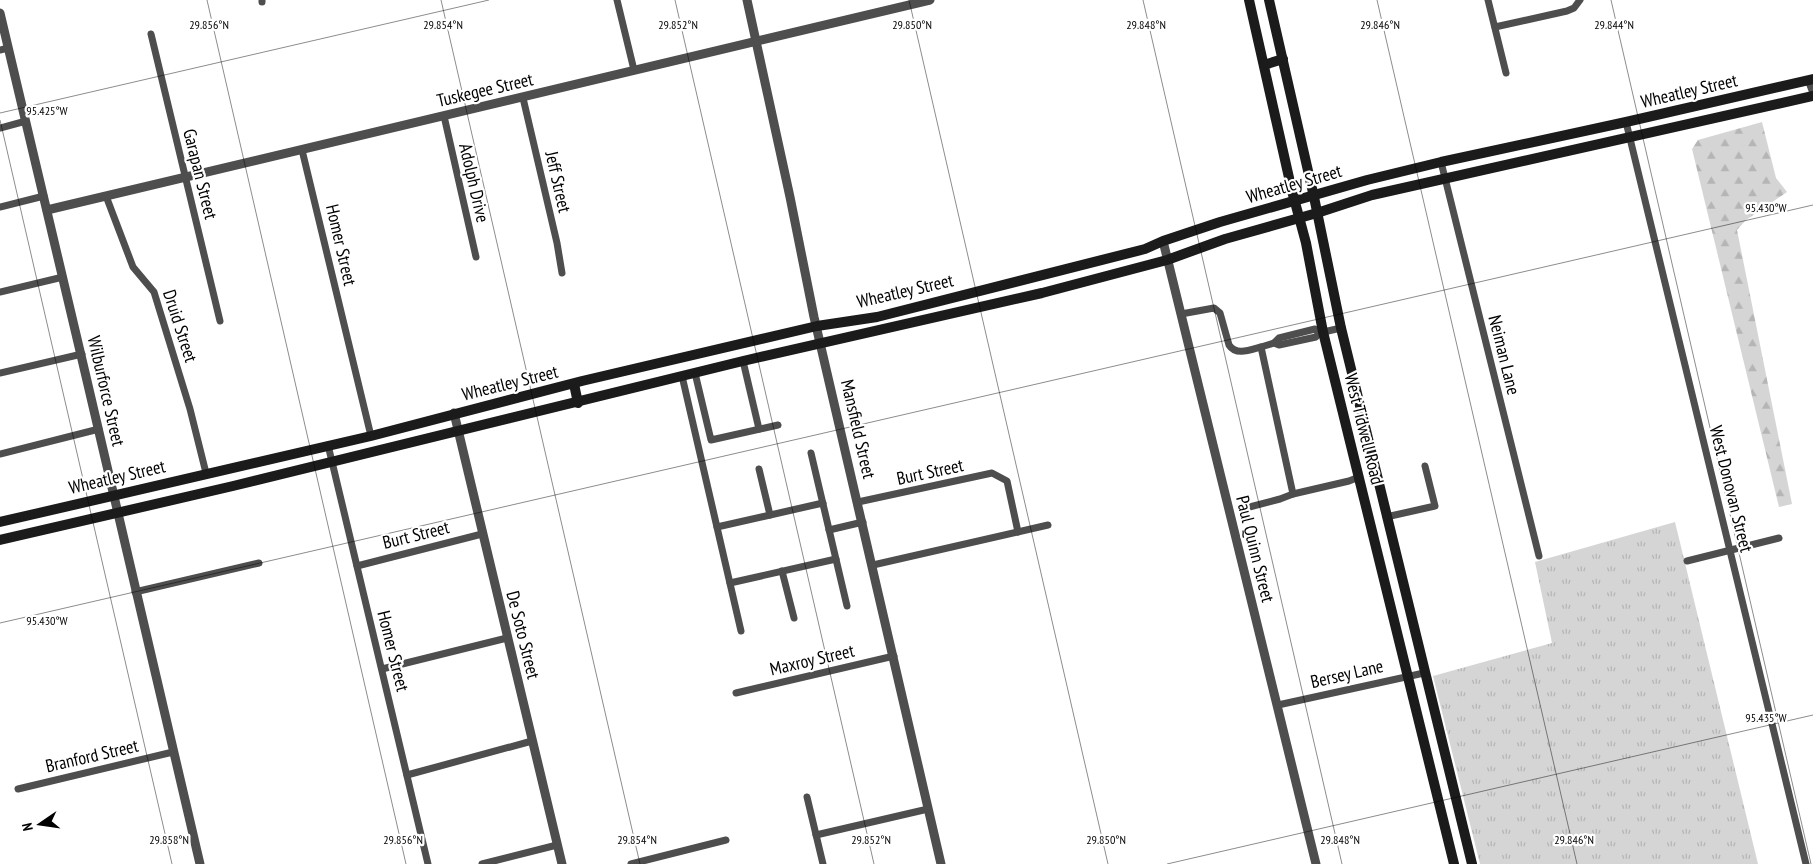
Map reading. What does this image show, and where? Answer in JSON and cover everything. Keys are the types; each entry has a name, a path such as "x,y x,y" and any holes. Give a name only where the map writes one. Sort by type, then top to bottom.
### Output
{"main road":[{"name":"West Tidwell Road","path":"1249,0 1300,218 1321,332 1354,479 1381,565 1454,864"},
{"name":"West Tidwell Road","path":"1269,0 1314,197 1341,328 1396,560 1472,864"},
{"path":"1264,65 1283,59"},
{"name":"Wheatley Street","path":"0,522 328,444 371,436 454,413 817,326 877,317 1145,249 1220,222 1314,197 1368,180 1811,80"},
{"name":"Wheatley Street","path":"0,540 458,432 820,343 937,318 1052,290 1167,260 1225,239 1372,195 1630,138 1813,94"},
{"path":"1048,274 1052,290"},
{"path":"933,302 937,318"},
{"path":"691,356 695,373"},
{"path":"574,384 578,403"},
{"path":"229,468 233,486"},
{"path":"1381,565 1396,560"},
{"path":"1434,782 1451,782"}],"street":[{"path":"618,0 634,70"},
{"name":"Mansfield Street","path":"747,0 820,343 941,864"},
{"name":"Tuskegee Street","path":"47,210 930,0"},
{"path":"1488,0 1506,73"},
{"path":"1495,27 1559,13 1574,8 1580,0"},
{"name":"Wilburforce Street","path":"0,13 4,49 26,121 82,354 116,512 200,864"},
{"name":"Garapan Street","path":"151,34 220,321"},
{"path":"1811,80 1813,94"},
{"name":"Jeff Street","path":"523,98 557,243 562,273"},
{"name":"Adolph Drive","path":"444,116 476,257"},
{"path":"0,128 26,121"},
{"name":"West Donovan Street","path":"1626,122 1806,864"},
{"name":"Homer Street","path":"302,150 371,436"},
{"name":"Neiman Lane","path":"1441,162 1540,556"},
{"path":"0,207 44,196"},
{"name":"Druid Street","path":"106,196 133,267 154,292 190,409 206,473"},
{"name":"Paul Quinn Street","path":"1163,241 1316,864"},
{"path":"0,292 63,277"},
{"path":"1181,314 1214,308 1220,313 1228,345 1231,349 1240,352 1274,343 1279,338 1315,329 1321,332 1341,328"},
{"path":"1261,347 1293,494"},
{"path":"0,373 82,354"},
{"path":"743,362 758,429"},
{"path":"695,373 711,440 778,425"},
{"path":"682,376 741,631"},
{"name":"De Soto Street","path":"454,413 562,864"},
{"path":"0,454 99,429"},
{"name":"Homer Street","path":"328,444 428,864"},
{"path":"811,453 847,606"},
{"path":"1386,517 1435,506 1425,466"},
{"path":"759,469 770,515"},
{"name":"Burt Street","path":"858,502 992,474 1007,481 1018,532"},
{"path":"1242,509 1354,479"},
{"path":"717,527 823,503"},
{"path":"829,530 863,522"},
{"path":"873,565 1048,525"},
{"name":"Burt Street","path":"357,566 482,534"},
{"path":"1687,561 1779,538"},
{"path":"730,583 836,559"},
{"path":"135,592 258,563"},
{"path":"782,571 794,618"},
{"path":"382,669 507,638"},
{"name":"Maxroy Street","path":"736,693 894,656"},
{"name":"Bersey Lane","path":"1278,705 1424,673"},
{"path":"407,775 532,741"},
{"name":"Branford Street","path":"18,789 173,752"},
{"path":"807,797 823,864"},
{"path":"816,835 928,809"},
{"path":"631,864 726,840"},
{"path":"482,864 557,845"}],"green space":[{"path":"1762,122 1776,178 1787,192 1746,220 1737,230 1792,504 1779,507 1692,149 1698,140"},
{"path":"1675,522 1758,864 1480,864 1433,676 1552,643 1535,562"}]}
